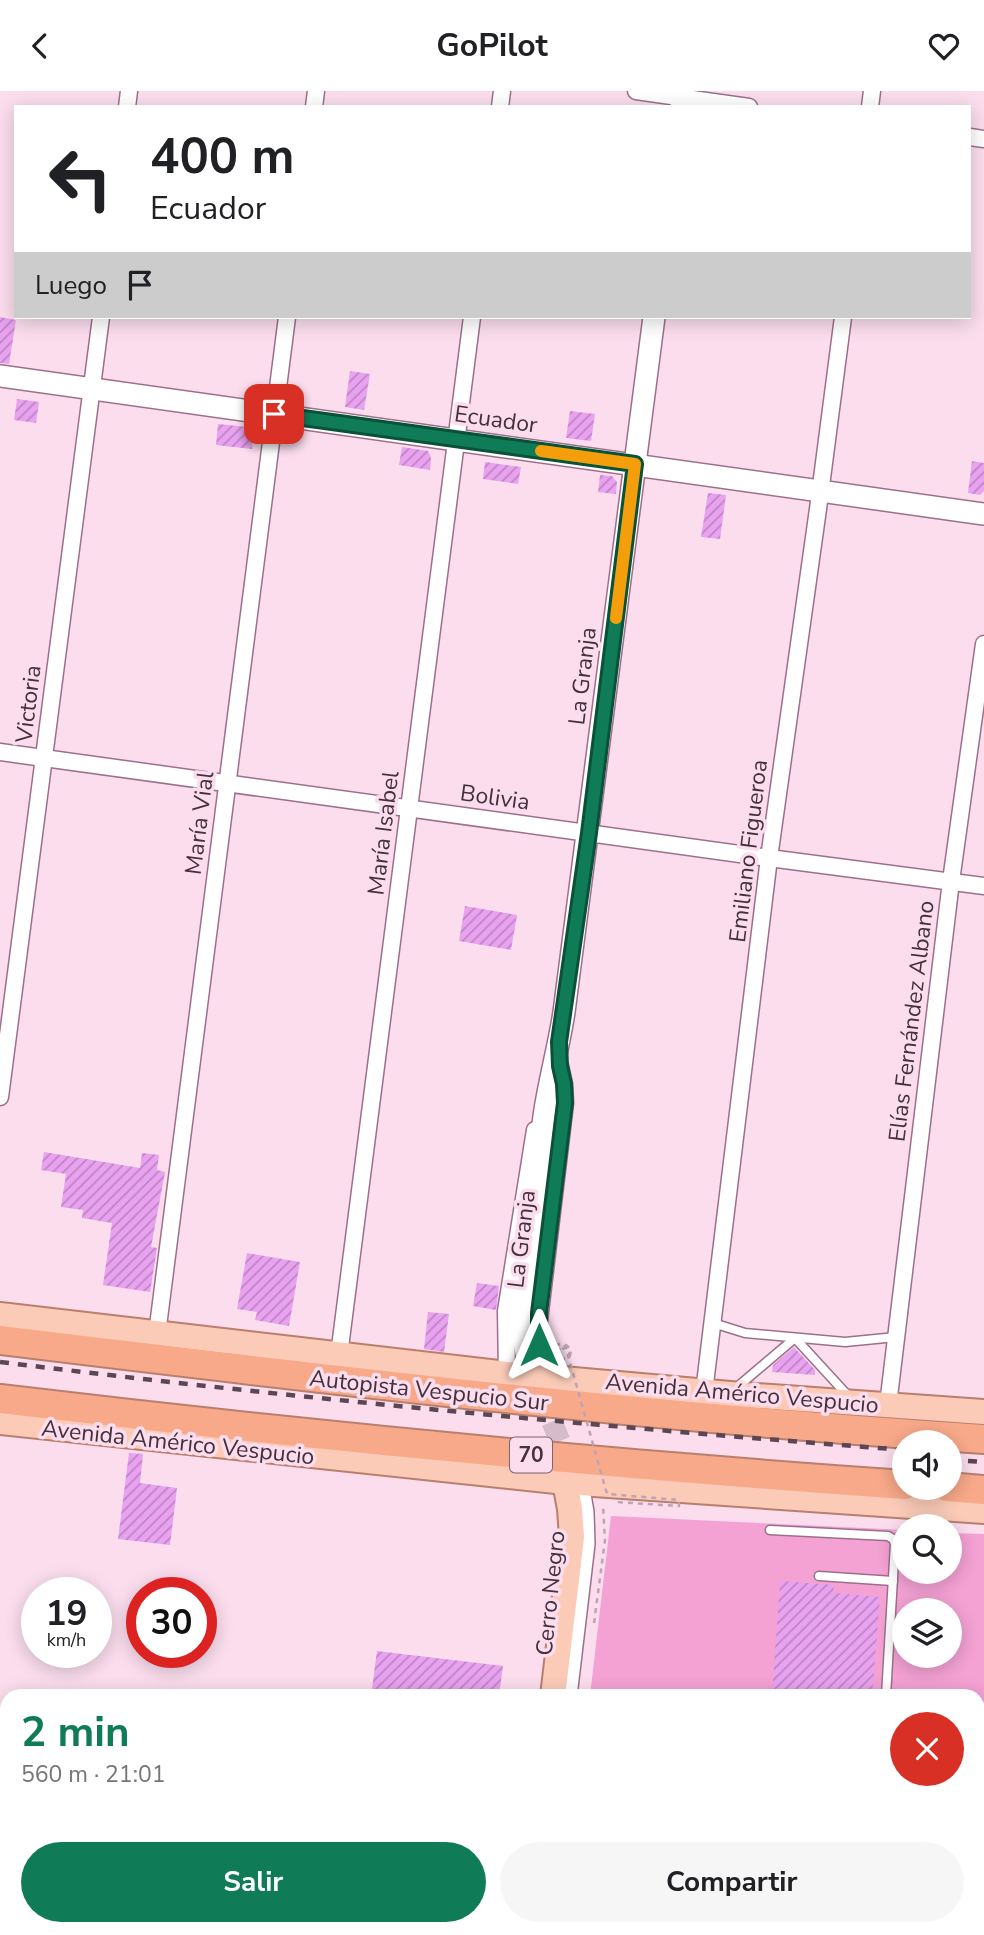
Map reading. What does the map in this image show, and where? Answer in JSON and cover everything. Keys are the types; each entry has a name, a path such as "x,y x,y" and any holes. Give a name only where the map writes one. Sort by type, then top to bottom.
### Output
{"highway":[{"name":"Autopista Vespucio Sur","path":"0,1339 537,1402 984,1439"},
{"name":"70","path":"0,1399 360,1439 648,1466 892,1484"},
{"path":"962,1488 984,1490"}],"main road":[{"name":"La Granja","path":"542,1173 541,1142 548,1087 559,1042 589,833 654,319"},
{"name":"Ecuador","path":"0,376 984,514"},
{"name":"La Granja","path":"517,1366 542,1173 551,1137 559,1083 559,1042"},
{"name":"Avenida Américo Vespucio","path":"0,1315 339,1355 517,1366 546,1377 704,1392 984,1412"},
{"name":"Avenida Américo Vespucio","path":"0,1422 573,1489 984,1511"},
{"path":"554,1689 572,1537 570,1509 573,1489"},
{"name":"Cerro Negro","path":"567,1689 584,1544 583,1512 573,1489"}],"street":[{"path":"636,91 734,105"},
{"name":"Victoria","path":"0,1097 101,319"},
{"name":"María Vial","path":"157,1334 287,319"},
{"name":"María Isabel","path":"339,1355 472,319"},
{"name":"Emiliano Figueroa","path":"704,1392 769,858 843,319"},
{"name":"Elías Fernández Albano","path":"888,1405 951,881 984,644"},
{"name":"Bolivia","path":"0,752 984,885"},
{"name":"La Granja","path":"546,1377 541,1361 538,1329 565,1103 560,1066"},
{"name":"La Granja","path":"517,1366 506,1311 532,1144 548,1087"}],"lane":[{"path":"713,1323 745,1333 845,1342 896,1337"},
{"path":"730,1394 795,1338"},
{"path":"795,1338 854,1402"},
{"path":"770,1530 892,1539"},
{"path":"819,1576 892,1581"},
{"path":"886,1689 893,1584"}],"path":[{"path":"569,1347 572,1352 568,1357 566,1359 558,1354 560,1347 570,1349 570,1354 568,1356 565,1357 559,1352 562,1348 568,1350 567,1356 571,1369 603,1482 607,1494 679,1500 679,1506 616,1501"}],"green space":[{"path":"611,1516 892,1529 892,1584 962,1584 962,1533 984,1534 984,1689 591,1689"}],"building":[{"path":"0,317 16,320 9,364 0,363"},
{"path":"350,371 370,374 364,410 345,407"},
{"path":"17,399 39,402 36,423 14,420"},
{"path":"570,411 595,414 591,441 566,438"},
{"path":"218,424 248,427 253,433 252,449 216,445"},
{"path":"402,447 428,451 431,458 430,470 399,465"},
{"path":"972,461 984,463 984,491 980,495 968,493"},
{"path":"485,462 521,467 518,484 483,479"},
{"path":"600,475 612,476 617,482 616,494 598,492"},
{"path":"708,493 726,495 720,539 701,537"},
{"path":"465,906 517,915 511,950 459,941"},
{"path":"44,1152 140,1168 142,1153 159,1155 157,1170 165,1172 151,1247 157,1248 150,1292 103,1285 112,1223 82,1218 83,1210 61,1207 66,1174 41,1170"},
{"path":"247,1253 300,1262 289,1326 255,1320 257,1312 237,1309"},
{"path":"477,1283 499,1286 496,1310 473,1306"},
{"path":"428,1312 449,1314 444,1352 424,1349"},
{"path":"794,1347 815,1370 815,1375 772,1372 773,1365"},
{"path":"129,1453 143,1454 140,1483 177,1488 170,1545 118,1539"},
{"path":"780,1581 834,1585 833,1593 880,1597 873,1689 772,1689"},
{"path":"377,1651 503,1666 500,1689 372,1689"}],"tunnel":[{"path":"540,1393 572,1470"}],"railway":[{"path":"0,1362 452,1411 892,1449"},
{"path":"962,1461 984,1462"}],"slow traffic":[{"path":"541,451 635,464 616,618"}],"route":[{"path":"274,414 635,464 589,833 559,1042 565,1103 539,1313 539,1345"}]}
